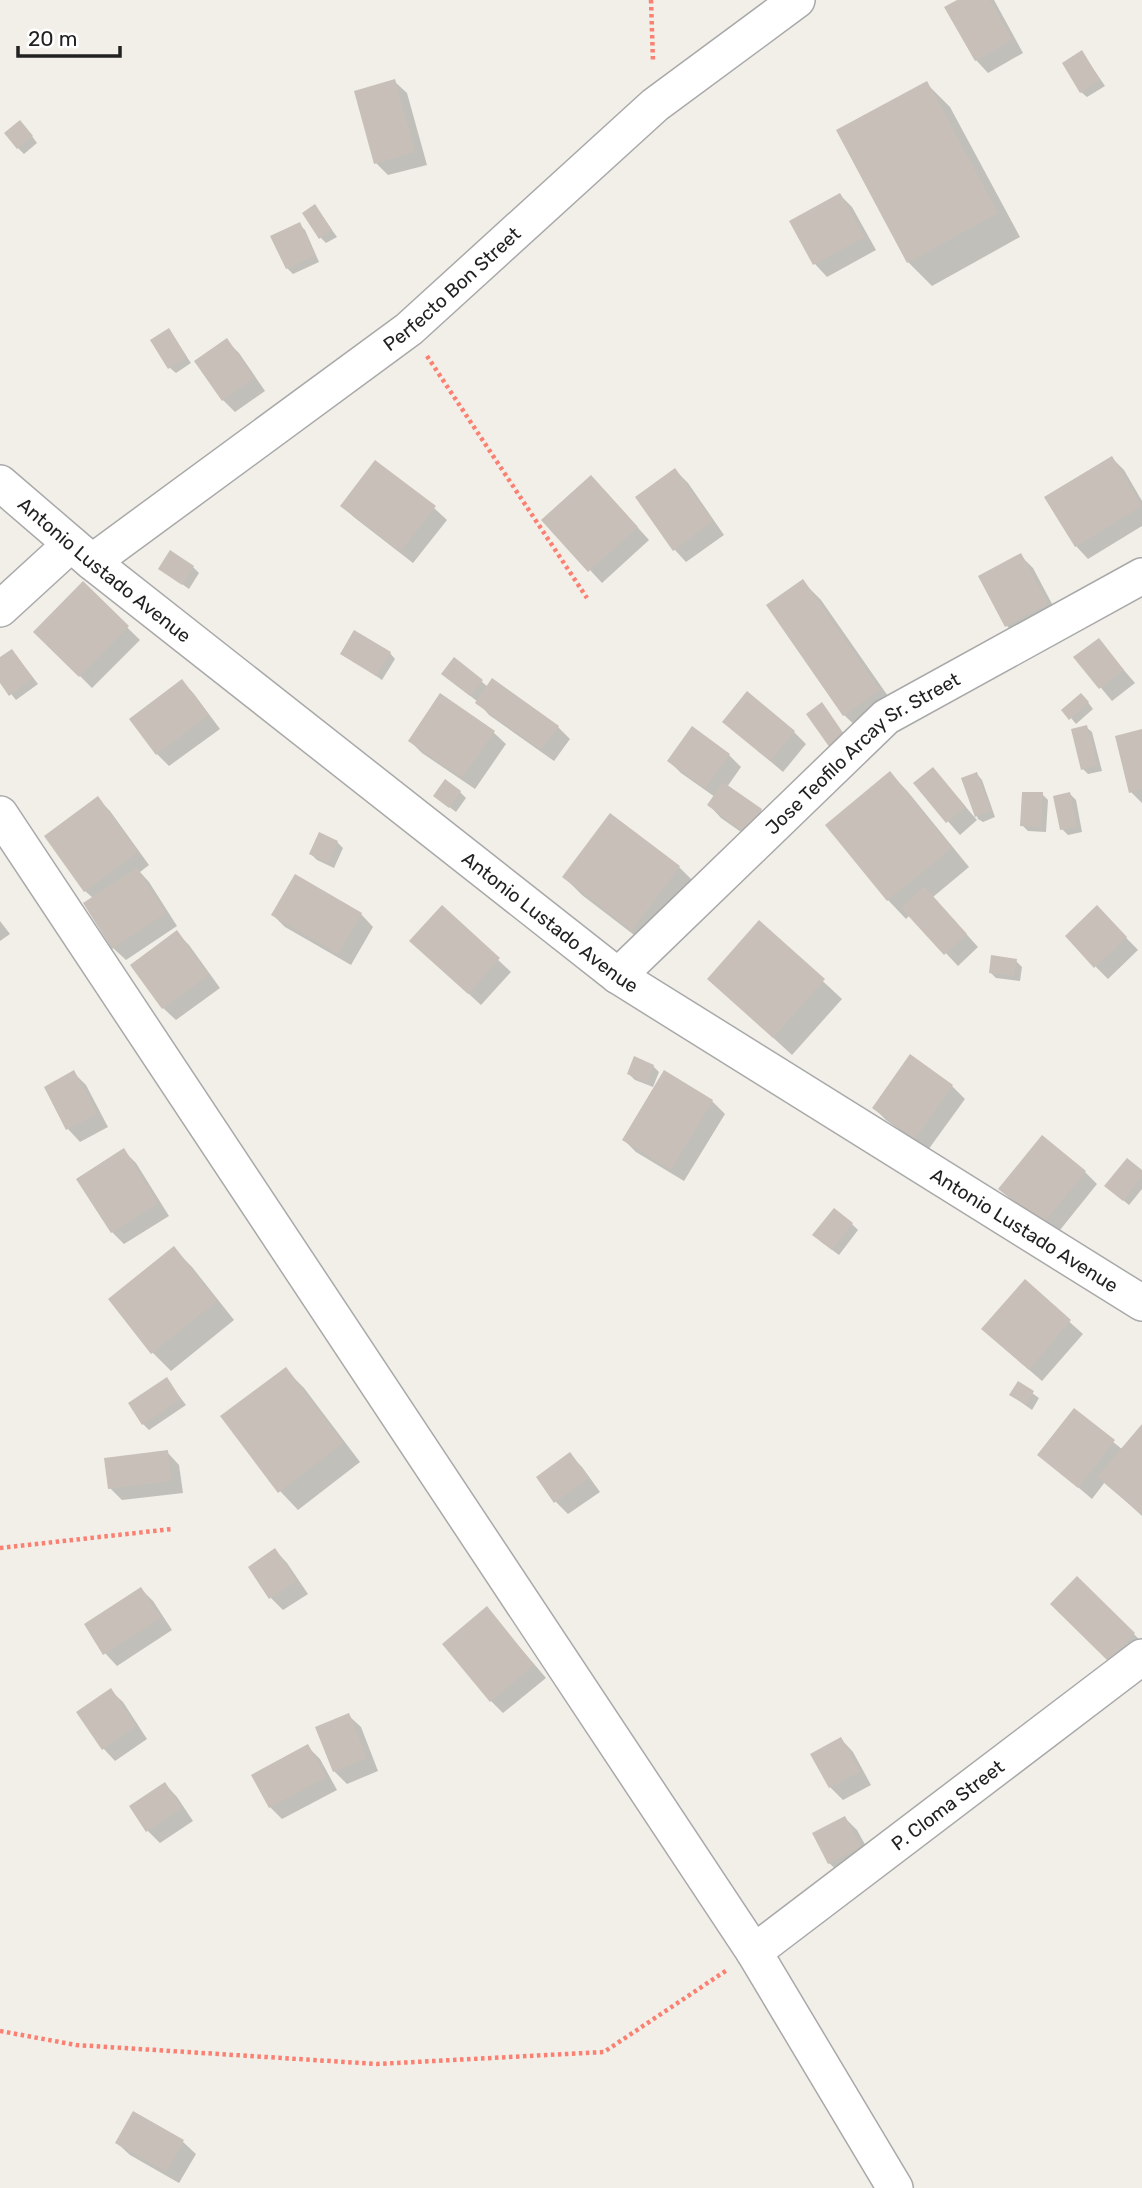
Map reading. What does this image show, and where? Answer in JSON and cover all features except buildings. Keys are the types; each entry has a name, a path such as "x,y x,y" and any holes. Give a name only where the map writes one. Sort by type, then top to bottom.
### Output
{"street":[{"name":"Perfecto Bon Street","path":"0,609 409,330 655,105 797,0"},
{"name":"Antonio Lustado Avenue","path":"0,484 81,553 618,976 1142,1303"},
{"name":"Jose Teofilo Arcay Sr. Street","path":"618,976 886,717 1142,576"},
{"path":"0,814 754,1952 895,2188"},
{"name":"P. Cloma Street","path":"754,1952 1142,1657"}],"path":[{"path":"651,0 655,105"},
{"path":"409,330 587,598"},
{"path":"0,1548 172,1529"},
{"path":"0,2031 76,2045 377,2064 604,2052 754,1952"}]}
